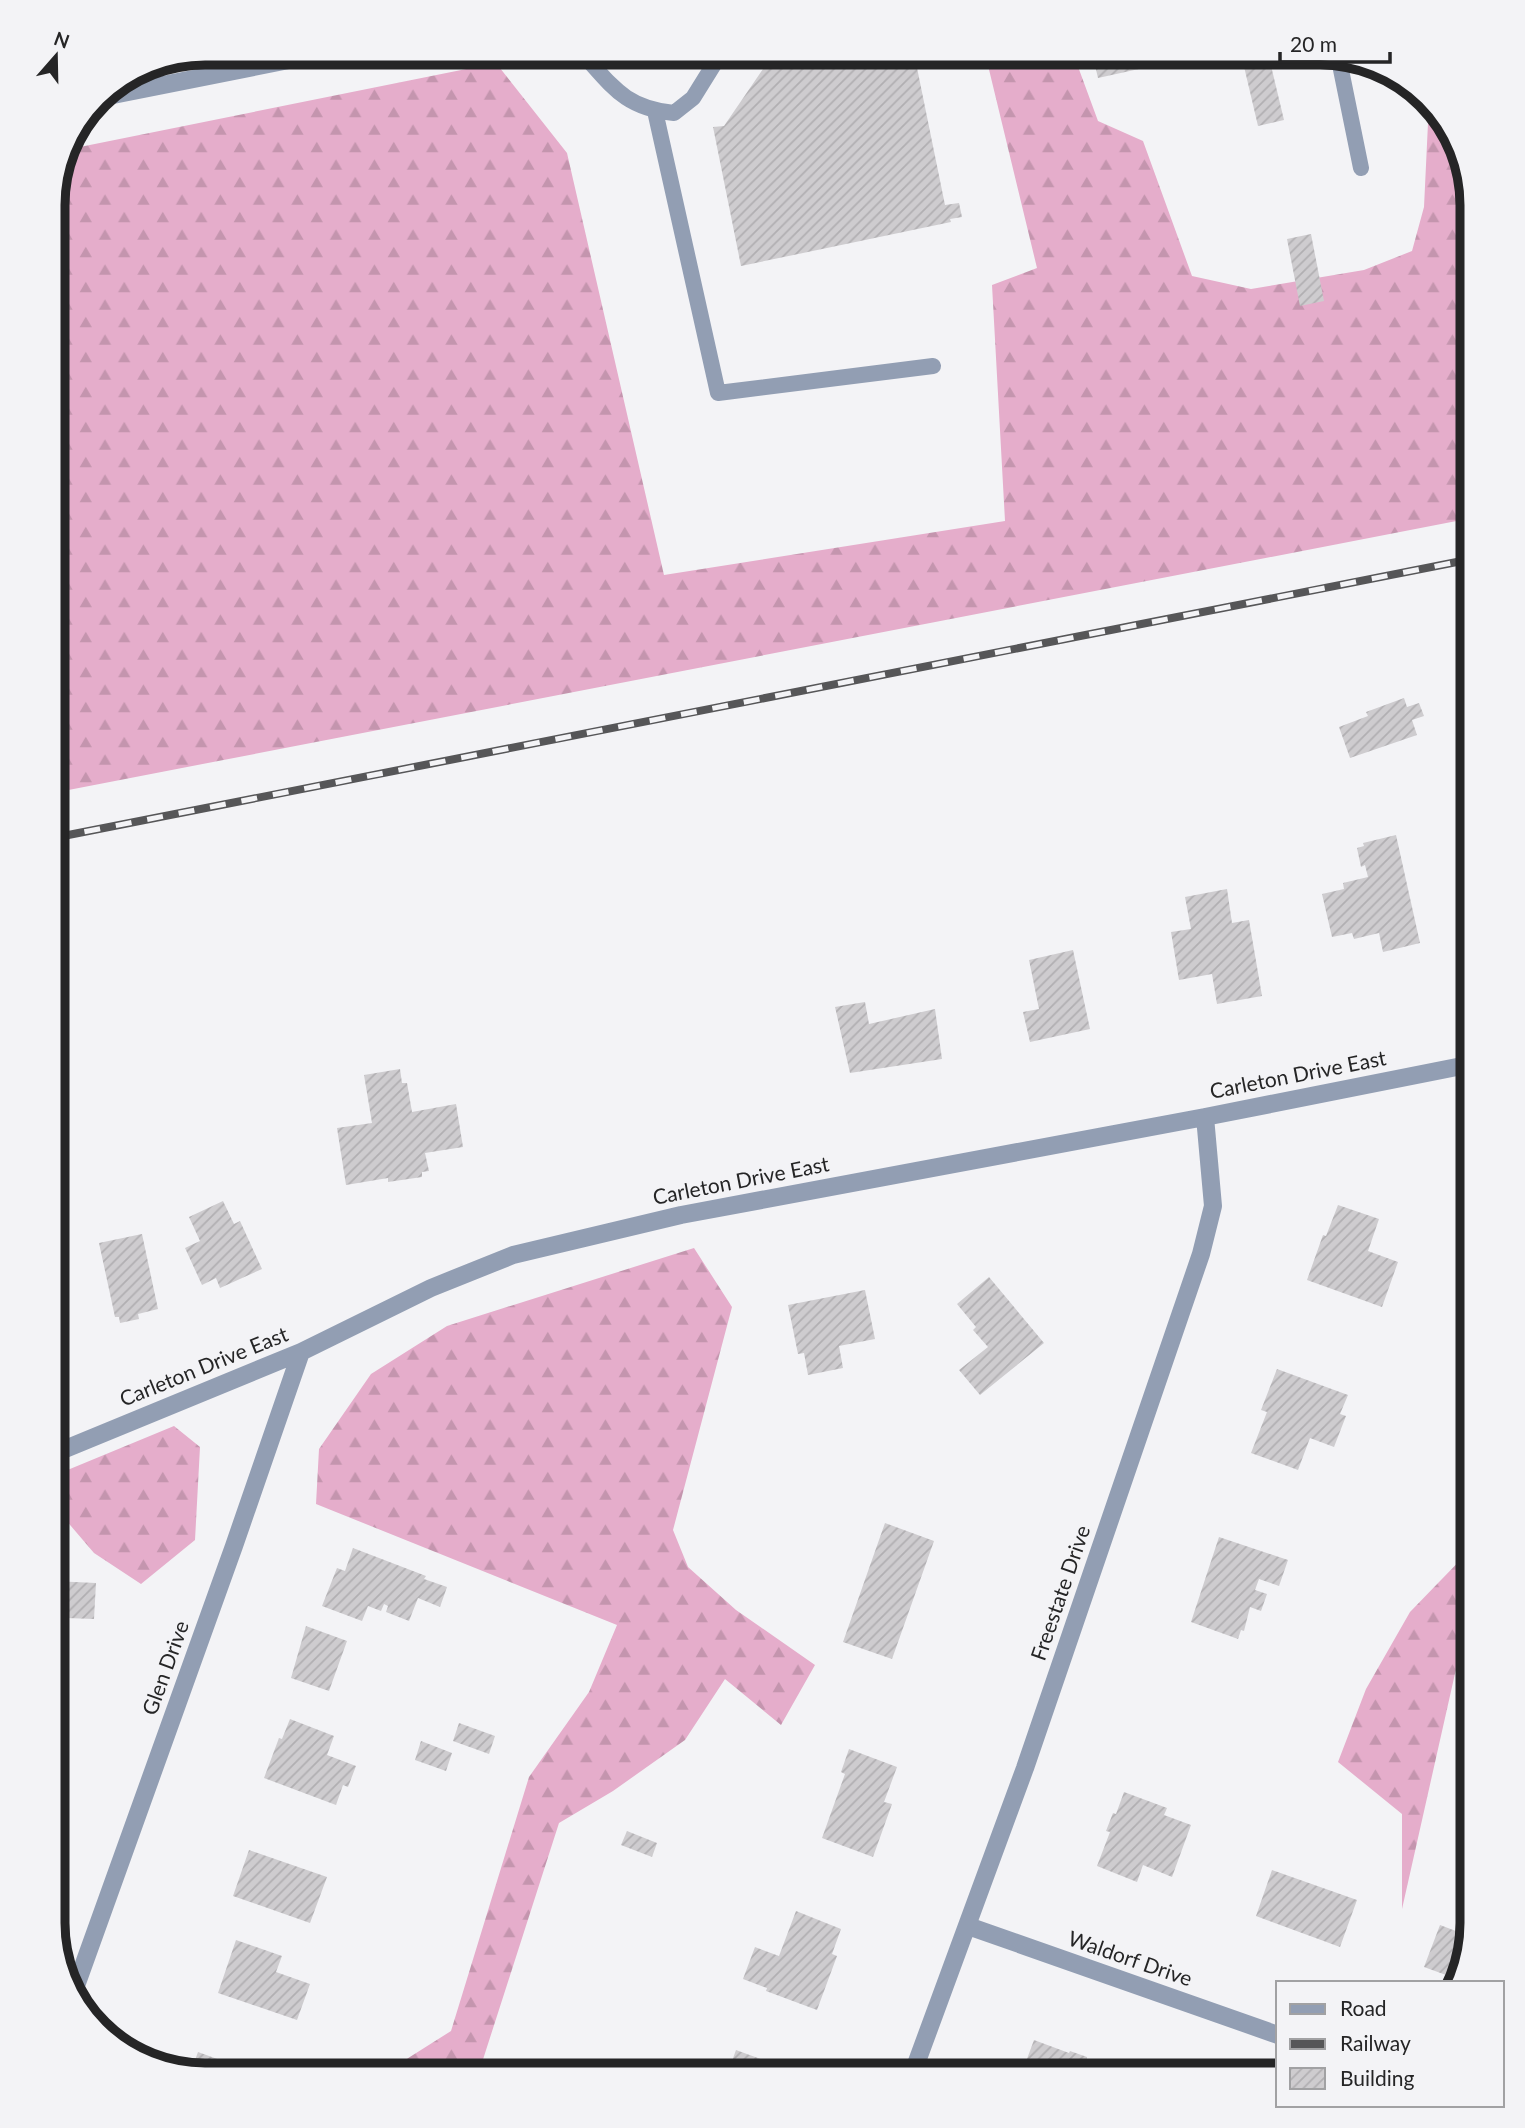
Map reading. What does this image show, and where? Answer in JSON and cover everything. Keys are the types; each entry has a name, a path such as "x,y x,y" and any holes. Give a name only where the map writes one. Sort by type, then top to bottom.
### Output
{"street":[{"path":"119,94 260,65"},
{"name":"Carleton Drive East","path":"65,1449 301,1352 431,1288 513,1255 681,1214 1205,1117 1460,1066"},
{"name":"Freestate Drive","path":"917,2063 1025,1768 1201,1254 1213,1206 1205,1117"},
{"name":"Glen Drive","path":"77,1982 230,1559 301,1352"},
{"name":"Waldorf Drive","path":"968,1926 1276,2034"}],"lane":[{"path":"593,65 620,95 655,111 674,113 693,98 714,65"},
{"path":"1340,66 1362,168"},
{"path":"655,111 718,393 933,366"}],"green space":[{"path":"486,65 498,65 567,153 664,575 1005,521 992,285 1037,268 988,65 1077,65 1098,121 1143,141 1192,276 1251,289 1364,270 1412,251 1424,207 1428,123 1426,113 1450,151 1459,186 1460,520 65,791 65,195 77,148"},
{"path":"694,1248 732,1307 673,1530 688,1567 736,1610 815,1665 781,1725 725,1679 685,1740 613,1791 559,1823 482,2063 400,2063 451,2031 529,1777 589,1692 617,1625 316,1504 319,1449 371,1374 447,1326"},
{"path":"174,1426 200,1447 195,1540 141,1584 94,1553 65,1519 65,1471"},
{"path":"1460,1560 1460,1651 1402,1909 1402,1814 1338,1762 1366,1689 1410,1612"}],"building":[{"path":"766,65 916,65 945,205 959,203 962,217 950,219 951,222 741,266 713,127 724,126"},
{"path":"1095,65 1157,65 1098,78"},
{"path":"1244,65 1271,65 1284,120 1258,126"},
{"path":"1311,234 1324,301 1300,306 1287,239"},
{"path":"1404,698 1407,707 1419,703 1424,716 1412,720 1417,735 1350,758 1339,727 1368,716 1366,712"},
{"path":"1396,835 1420,943 1383,952 1379,933 1354,939 1352,933 1332,937 1322,894 1344,889 1343,883 1368,877 1365,865 1361,867 1357,848 1364,846 1363,843"},
{"path":"1227,889 1232,923 1249,920 1262,996 1217,1004 1212,974 1179,980 1171,932 1191,929 1185,897"},
{"path":"1073,950 1090,1029 1030,1042 1023,1012 1039,1009 1029,960"},
{"path":"865,1002 869,1024 935,1009 942,1059 850,1073 835,1007"},
{"path":"400,1069 402,1083 407,1083 412,1112 456,1104 463,1147 425,1153 429,1171 422,1172 422,1177 388,1182 388,1178 346,1185 337,1128 372,1123 364,1075"},
{"path":"223,1201 234,1224 240,1221 262,1269 220,1288 216,1278 202,1285 185,1248 200,1241 189,1217"},
{"path":"1338,1205 1379,1219 1368,1251 1398,1262 1382,1307 1307,1280 1323,1235 1326,1236"},
{"path":"142,1234 158,1309 138,1314 139,1319 120,1323 119,1317 115,1317 99,1243"},
{"path":"989,1277 1044,1343 980,1395 959,1370 988,1347 973,1330 976,1327 957,1304"},
{"path":"865,1290 875,1339 839,1346 843,1368 808,1375 804,1353 798,1354 788,1305"},
{"path":"1277,1369 1348,1395 1340,1414 1346,1416 1334,1447 1310,1438 1298,1470 1251,1453 1267,1412 1261,1410"},
{"path":"885,1523 934,1541 892,1659 843,1642"},
{"path":"1219,1537 1288,1560 1279,1586 1259,1579 1255,1590 1267,1594 1261,1611 1250,1607 1244,1631 1241,1630 1238,1639 1191,1622"},
{"path":"353,1548 426,1576 424,1579 447,1587 440,1607 418,1598 409,1621 386,1612 388,1606 384,1604 381,1611 368,1606 362,1621 322,1606 337,1568 345,1571"},
{"path":"65,1582 96,1583 94,1619 66,1618 65,1637"},
{"path":"306,1626 347,1641 329,1691 291,1678"},
{"path":"290,1719 334,1736 327,1755 356,1766 348,1787 343,1785 336,1805 264,1778 279,1738 282,1739"},
{"path":"459,1723 495,1736 489,1754 453,1741"},
{"path":"421,1741 452,1753 446,1771 415,1760"},
{"path":"849,1749 897,1767 884,1802 892,1804 873,1857 822,1838 845,1774 841,1772"},
{"path":"1124,1792 1167,1808 1164,1815 1191,1825 1172,1877 1143,1865 1137,1882 1097,1866 1110,1832 1106,1831"},
{"path":"627,1831 657,1843 652,1857 621,1845"},
{"path":"249,1850 327,1877 310,1923 233,1896"},
{"path":"1272,1870 1357,1900 1340,1947 1256,1916"},
{"path":"796,1911 841,1929 832,1954 837,1956 817,2010 766,1991 767,1988 743,1979 755,1947 779,1956"},
{"path":"1440,1925 1460,1932 1450,1977 1424,1967"},
{"path":"236,1940 282,1956 276,1972 310,1984 297,2020 218,1993"},
{"path":"1034,2040 1087,2057 1096,2063 1025,2063"},
{"path":"736,2050 772,2063 731,2063"},
{"path":"198,2052 228,2063 195,2063"}],"railway":[{"path":"65,836 1460,561"}]}
